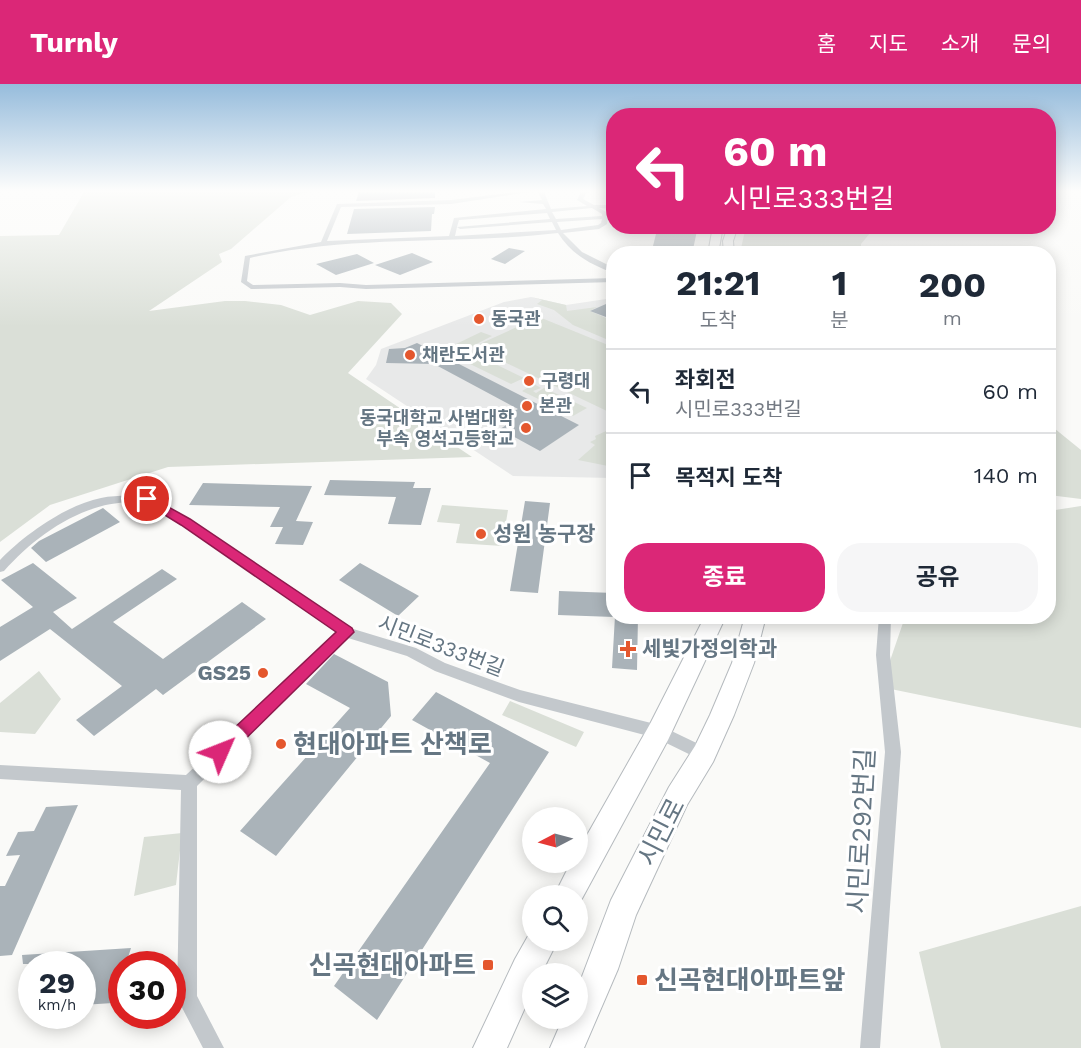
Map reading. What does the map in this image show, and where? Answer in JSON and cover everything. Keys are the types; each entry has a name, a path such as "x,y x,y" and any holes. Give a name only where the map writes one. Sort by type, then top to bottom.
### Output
{"main road":[{"path":"574,885 659,732 712,624"},
{"name":"시민로","path":"567,1048 602,969 622,911 678,796 704,754 743,663 754,624"},
{"path":"490,1048 537,951"}],"street":[{"path":"324,242 326,237"},
{"path":"470,237 324,242 302,245 247,257 244,282 251,286 387,287 606,280"},
{"path":"565,237 574,249 606,267"},
{"name":"시민로333번길","path":"0,568 20,548 70,513 102,501 147,499 185,522 346,632 411,652 441,667 519,696 659,732 704,754"},
{"name":"시민로292번길","path":"870,1048 870,1017 882,924 893,752 884,655 885,624"},
{"path":"214,1048 187,998 189,783 346,632"},
{"path":"0,772 189,783"}],"shaded area":[{"path":"0,237 245,237 231,249 219,254 222,262 149,311 225,301 245,301 281,305 310,315 358,301 391,303 402,314 348,373 472,457 168,467 50,505 0,542"},
{"path":"744,237 867,237 861,246 742,246"},
{"name":"동국대학교 사범대학 부속 영석고등학교","path":"531,297 566,305 606,299 606,478 513,476 366,379 376,365 381,349 504,302"},
{"path":"531,297 566,305 567,311 597,307 590,311 606,318 606,339 573,325 554,310 537,304 542,300"},
{"path":"539,317 606,344 606,411 473,347"},
{"path":"481,332 492,336 467,349 475,354 463,360 453,354 454,345"},
{"path":"481,357 524,378 511,384 468,363"},
{"path":"534,384 541,388 533,391 536,393 544,388 587,408 573,416 522,391"},
{"path":"1056,430 1081,450 1081,499 1056,496"},
{"path":"606,431 606,466 578,460 595,445 590,442 596,439 595,436"},
{"name":"성원 농구장","path":"442,505 508,510 502,546 456,543 460,524 437,522"},
{"path":"1081,506 1081,728 881,687 903,624 1056,624 1056,510"},
{"path":"39,671 61,699 35,734 0,732 0,703"},
{"path":"510,701 584,732 576,747 502,715"},
{"path":"182,833 176,885 134,896 144,837"},
{"path":"1081,906 1081,1048 941,1048 919,952"}],"building":[{"path":"655,237 696,237 694,246 653,246"},
{"path":"509,248 525,251 505,264 491,259"},
{"path":"412,253 433,262 400,275 375,265"},
{"path":"357,254 374,263 336,275 316,264"},
{"path":"606,304 606,317 590,311"},
{"path":"417,343 579,425 540,451 500,429 511,422 502,417 518,409 434,364 386,363 389,349 405,348"},
{"path":"330,480 415,482 413,488 431,488 421,525 388,524 396,497 324,495"},
{"path":"203,483 312,486 296,521 313,522 303,545 275,544 283,527 270,527 280,507 189,505"},
{"path":"525,501 550,503 538,593 510,591"},
{"path":"103,508 120,522 46,562 31,548 39,541"},
{"path":"33,563 77,598 53,612 72,629 162,569 177,579 113,622 163,659 242,602 266,619 163,695 156,689 94,736 76,720 122,686 50,629 0,661 0,627 33,607 1,580"},
{"path":"360,563 419,596 398,616 339,580"},
{"path":"559,591 606,593 606,617 558,615"},
{"path":"615,624 638,624 637,670 612,668"},
{"path":"334,654 388,682 391,716 276,856 240,831 350,708 306,684"},
{"path":"436,692 549,752 377,1020 334,986 490,763 412,720"},
{"path":"78,805 12,955 0,956 0,886 5,886 20,855 6,856 18,832 34,831 46,807"},
{"path":"131,948 130,951 108,951 108,1003 96,1004 96,951 84,951"}],"place":[{"name":"동국관","path":"479,319"},
{"name":"채란도서관","path":"410,355"},
{"name":"구령대","path":"529,381"},
{"name":"본관","path":"527,406"},
{"name":"동국대학교 사범대학 부속 영석고등학교","path":"526,428"},
{"name":"성원 농구장","path":"481,534"},
{"name":"세빛가정의학과","path":"628,649"},
{"name":"GS25","path":"263,673"},
{"name":"현대아파트 산책로","path":"281,744"},
{"name":"신곡현대아파트","path":"488,965"},
{"name":"신곡현대아파트앞","path":"642,980"}],"route":[{"path":"147,499 185,522 346,632 220,752"}]}
